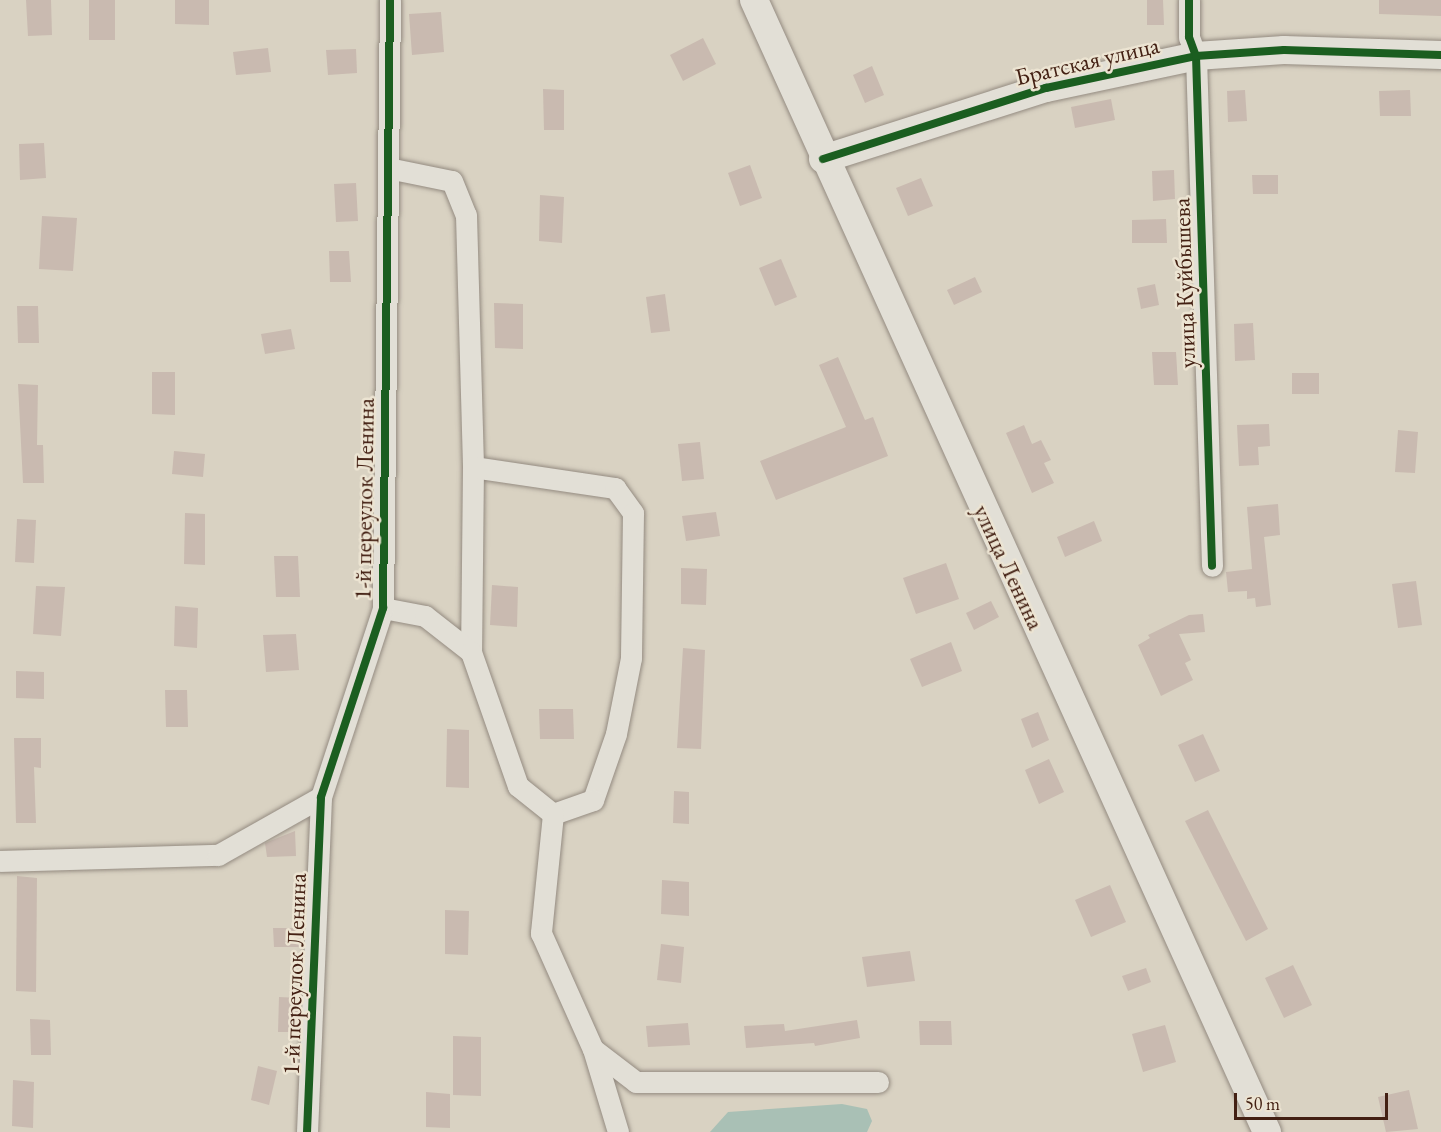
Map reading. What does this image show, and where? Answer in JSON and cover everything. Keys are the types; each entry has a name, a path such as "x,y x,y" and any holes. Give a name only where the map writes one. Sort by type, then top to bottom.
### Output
{"main road":[{"name":"улица Ленина","path":"754,0 824,159 1267,1132"},
{"name":"Братская улица","path":"824,159 1046,88 1196,56 1284,50 1441,55"}],"street":[{"name":"1-й переулок Ленина","path":"307,1132 321,797 383,608 390,0"},
{"name":"улица Куйбышева","path":"1189,0 1189,37 1196,56 1212,566"},
{"path":"388,168 452,181 466,215 473,467 471,652 518,786 553,814"},
{"path":"473,467 615,488 633,513 631,658 615,734 593,800 553,814"},
{"path":"383,608 425,616 471,652"},
{"path":"0,861 218,855 321,797"},
{"path":"553,814 541,933 593,1049 618,1132"},
{"path":"593,1049 636,1082 878,1082"}],"shaded area":[{"path":"842,1104 867,1109 872,1121 867,1132 710,1132 728,1112"}],"building":[{"path":"26,0 51,0 52,35 28,36"},
{"path":"89,0 115,0 115,40 89,40"},
{"path":"175,0 209,0 209,25 175,24"},
{"path":"1147,0 1163,0 1164,25 1147,25"},
{"path":"1379,0 1441,0 1441,16 1379,14"},
{"path":"441,12 444,52 412,55 409,14"},
{"path":"703,38 716,64 683,81 670,55"},
{"path":"268,48 271,72 236,75 233,52"},
{"path":"356,49 357,73 328,75 326,50"},
{"path":"872,66 884,95 865,103 853,75"},
{"path":"543,89 564,90 564,130 544,130"},
{"path":"1245,90 1247,121 1228,122 1227,91"},
{"path":"1410,90 1411,116 1380,116 1379,91"},
{"path":"1111,99 1115,120 1075,128 1071,107"},
{"path":"44,143 46,178 20,180 19,144"},
{"path":"750,165 762,198 740,206 728,173"},
{"path":"1174,170 1175,199 1153,201 1152,171"},
{"path":"1252,175 1278,175 1278,194 1253,194"},
{"path":"921,178 933,206 908,216 896,188"},
{"path":"356,183 358,221 336,222 334,184"},
{"path":"540,195 564,197 562,243 539,241"},
{"path":"42,216 77,218 73,271 39,269"},
{"path":"1166,219 1167,243 1132,243 1132,220"},
{"path":"329,251 349,251 351,282 330,282"},
{"path":"781,259 797,297 775,306 759,268"},
{"path":"975,277 982,292 954,305 947,290"},
{"path":"1155,284 1159,305 1141,309 1137,288"},
{"path":"665,294 670,331 651,333 646,297"},
{"path":"494,303 523,304 523,349 495,348"},
{"path":"17,306 38,306 39,343 18,343"},
{"path":"1253,323 1255,360 1235,361 1234,324"},
{"path":"291,329 295,349 265,354 261,334"},
{"path":"1152,352 1176,352 1178,385 1154,385"},
{"path":"838,357 865,420 873,417 888,456 776,500 760,461 846,427 819,365"},
{"path":"152,372 175,372 175,415 152,414"},
{"path":"1292,373 1319,373 1319,394 1292,394"},
{"path":"18,384 38,385 37,445 43,445 44,483 23,483"},
{"path":"1269,424 1270,446 1258,447 1259,465 1239,466 1237,425"},
{"path":"1024,425 1032,444 1041,440 1051,460 1044,463 1054,483 1032,493 1006,433"},
{"path":"1398,430 1418,432 1415,473 1395,472"},
{"path":"700,442 704,479 682,481 678,444"},
{"path":"174,451 205,454 203,477 172,474"},
{"path":"1278,504 1280,535 1264,537 1271,605 1256,607 1255,598 1247,599 1247,591 1228,592 1226,572 1252,569 1247,507"},
{"path":"716,512 720,536 686,541 682,516"},
{"path":"185,513 205,514 205,565 184,564"},
{"path":"17,519 36,520 34,563 15,562"},
{"path":"1094,521 1102,541 1065,557 1057,537"},
{"path":"274,556 298,556 300,597 276,597"},
{"path":"946,563 959,599 916,614 903,578"},
{"path":"681,568 707,569 706,605 681,604"},
{"path":"1416,581 1422,625 1398,628 1392,584"},
{"path":"492,585 518,587 517,627 490,625"},
{"path":"36,586 65,587 61,636 33,634"},
{"path":"991,601 999,617 974,630 966,613"},
{"path":"175,606 198,608 197,648 174,646"},
{"path":"1203,614 1205,632 1179,634 1191,660 1185,663 1193,680 1161,696 1138,645 1150,638 1148,635 1189,615"},
{"path":"296,634 299,670 266,672 263,635"},
{"path":"951,642 962,671 922,687 910,659"},
{"path":"683,648 705,650 701,749 677,748"},
{"path":"16,671 44,672 44,699 16,698"},
{"path":"165,690 187,690 188,727 166,727"},
{"path":"539,709 573,709 574,739 540,739"},
{"path":"1038,712 1049,740 1032,748 1021,719"},
{"path":"447,729 469,730 469,788 446,787"},
{"path":"1203,734 1220,771 1195,782 1178,745"},
{"path":"14,738 41,738 41,768 34,767 36,823 16,823"},
{"path":"1049,759 1064,792 1039,804 1025,770"},
{"path":"674,791 689,792 689,824 673,823"},
{"path":"1208,810 1268,929 1246,941 1185,821"},
{"path":"295,831 296,856 267,857 265,843"},
{"path":"17,876 37,878 36,992 16,991"},
{"path":"662,880 689,882 689,916 661,914"},
{"path":"1110,885 1126,922 1091,937 1075,900"},
{"path":"445,910 469,911 468,955 445,954"},
{"path":"273,928 298,928 299,947 274,947"},
{"path":"661,944 684,947 681,983 657,980"},
{"path":"910,951 915,981 867,987 862,957"},
{"path":"1293,965 1312,1005 1284,1018 1265,978"},
{"path":"1146,968 1151,982 1128,991 1122,976"},
{"path":"279,997 299,998 298,1032 278,1032"},
{"path":"30,1019 50,1020 51,1055 31,1055"},
{"path":"857,1020 860,1038 815,1046 814,1043 746,1048 744,1026 784,1024 785,1031"},
{"path":"919,1021 951,1021 952,1045 920,1045"},
{"path":"688,1023 690,1045 648,1047 646,1026"},
{"path":"1165,1025 1176,1062 1143,1072 1132,1034"},
{"path":"453,1036 481,1037 481,1096 453,1095"},
{"path":"258,1066 277,1071 269,1105 251,1100"},
{"path":"13,1080 34,1082 33,1128 12,1126"},
{"path":"1409,1090 1418,1129 1386,1132 1378,1097"},
{"path":"426,1092 450,1094 450,1128 426,1127"}],"cycle path":[{"path":"307,1132 321,797 383,608 390,0"},
{"path":"1189,0 1189,37 1196,56 1212,566"},
{"path":"823,159 1046,88 1196,56 1284,50 1441,55"}]}
